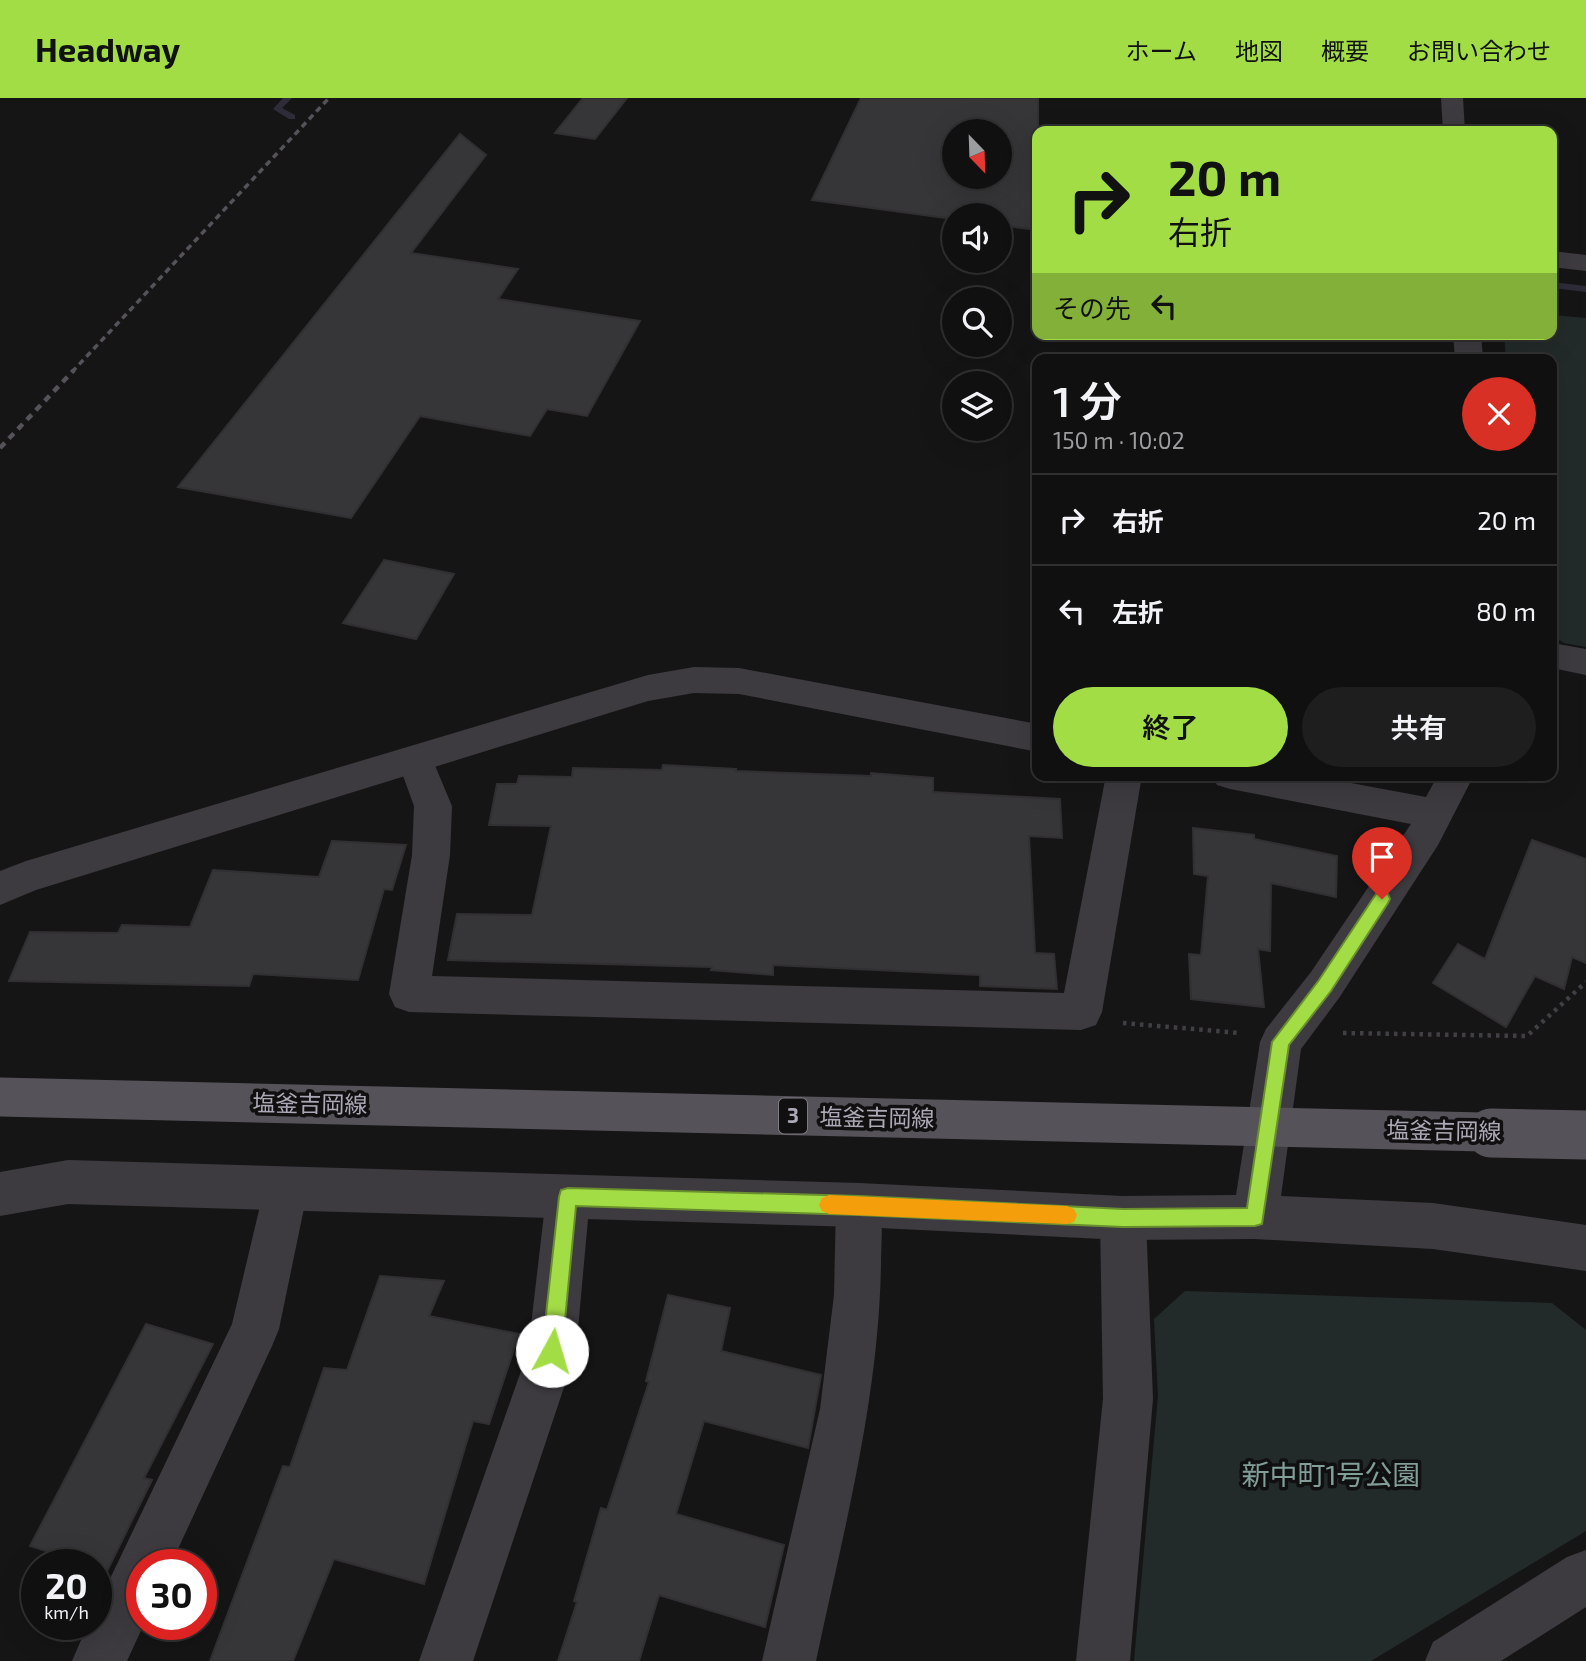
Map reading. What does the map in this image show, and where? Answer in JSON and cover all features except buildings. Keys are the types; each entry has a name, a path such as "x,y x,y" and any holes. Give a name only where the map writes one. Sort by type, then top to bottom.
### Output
{"main road":[{"name":"塩釜吉岡線","path":"0,1097 1586,1135"}],"street":[{"path":"1452,98 1454,126"},
{"path":"1557,260 1586,263"},
{"path":"1557,655 1586,662"},
{"path":"0,889 26,877 648,688 694,680 739,681 1032,737"},
{"path":"415,759 433,806 431,855 409,994 1081,1012 1123,781"},
{"path":"1262,781 1435,814"},
{"path":"1255,1217 1281,1042 1325,985 1435,814 1453,781"},
{"path":"0,1194 68,1182 859,1205 1123,1218 1255,1217 1433,1226 1586,1248"},
{"path":"151,1549 255,1329 286,1189"},
{"path":"446,1661 552,1351 568,1197"},
{"path":"789,1661 845,1409 857,1295 859,1205"},
{"path":"1103,1661 1128,1399 1123,1218"},
{"path":"1452,1661 1586,1576"},
{"path":"99,1661 126,1604"}],"green space":[{"path":"1557,315 1586,318 1586,647 1564,643 1557,638 1557,354 1506,354 1504,340 1557,340"},
{"name":"新中町1号公園","path":"1185,1291 1552,1303 1586,1330 1586,1531 1371,1661 1134,1661 1158,1396 1154,1319"}],"waterway":[{"path":"288,98 277,109 292,117"},
{"path":"1557,286 1586,289"}],"railway":[{"path":"72,372 329,98"},
{"path":"0,448 74,370"}],"slow traffic":[{"path":"829,1205 1067,1215"}],"route":[{"path":"552,1351 568,1197 859,1205 1123,1218 1255,1217 1281,1042 1325,985 1382,899"}]}
